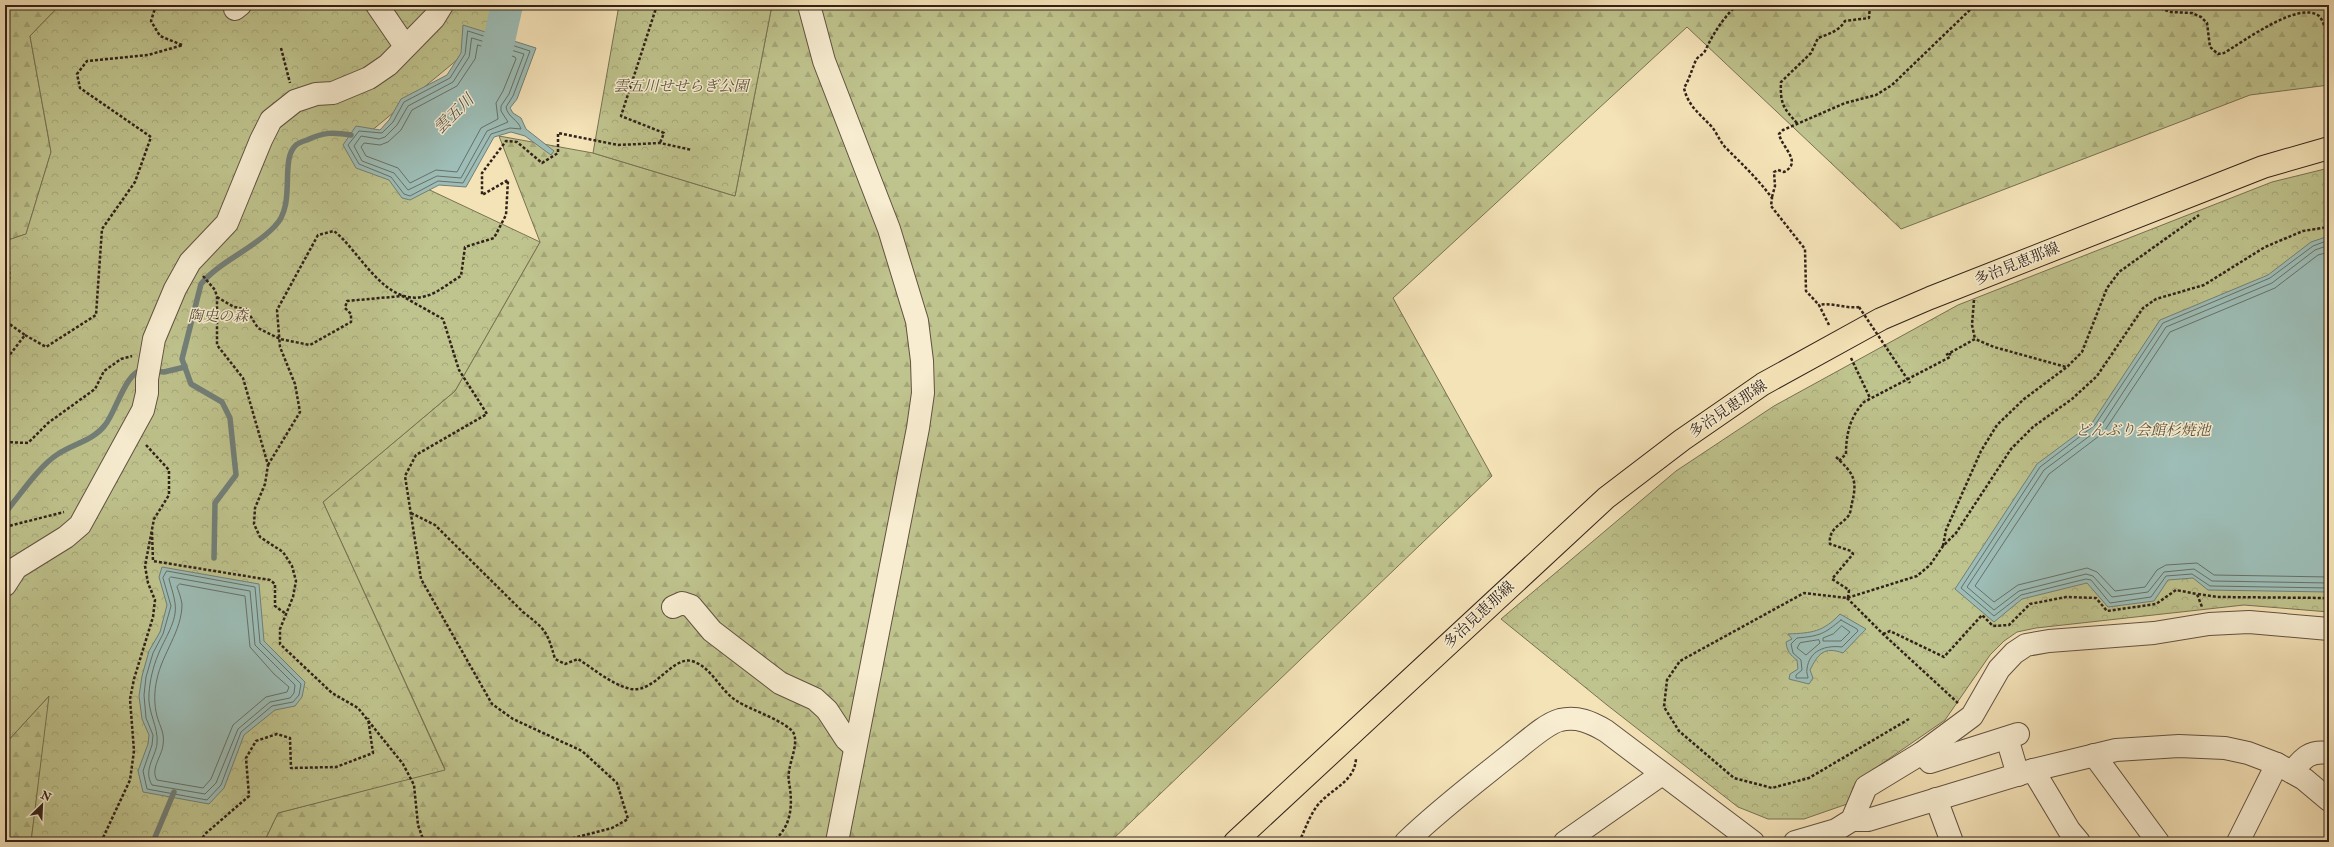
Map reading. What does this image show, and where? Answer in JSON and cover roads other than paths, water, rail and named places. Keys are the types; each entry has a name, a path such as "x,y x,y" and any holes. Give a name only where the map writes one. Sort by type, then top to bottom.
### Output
{"main road":[{"name":"多治見恵那線","path":"1235,842 1606,498 1682,440 1763,384 1881,319 1930,298 2263,167 2329,148"}],"street":[{"path":"377,5 405,46"},
{"path":"5,585 16,568 66,537 80,525 143,410 147,393 149,364 154,339 190,262 227,223 261,140 272,120 295,101 316,94 333,93 369,78 388,65 434,18 442,5"},
{"path":"809,5 824,61 889,229 917,321 922,361 923,393 918,428 837,842"},
{"path":"673,607 682,603 691,606 712,631 780,683 815,699 827,710 846,739 855,747"},
{"path":"1842,831 1866,787 1922,753 1972,716 2000,669 2014,653 2026,645 2049,641 2154,633 2209,624 2249,622 2329,629"},
{"path":"1406,842 1435,815 1535,735 1558,721 1570,718 1585,720 1595,724 1753,842"},
{"path":"1922,753 1930,762 2012,736 2025,773 2079,842"},
{"path":"1795,842 1842,831 1868,820 2025,773 2116,750 2179,746 2225,748 2248,753 2285,768 2304,779 2329,800"},
{"path":"2238,842 2285,768 2308,754 2317,751 2329,752"},
{"path":"2094,755 2158,842"},
{"path":"1565,842 1662,774"},
{"path":"1936,799 1952,842"}],"water":[{"path":"463,25 536,48 517,99 510,108 513,113 521,118 526,129 554,151 551,155 525,136 511,132 494,137 466,187 439,185 410,200 402,198 389,180 356,168 343,145 356,126 380,130 389,120 401,99 447,75 461,53"},
{"path":"2329,236 2329,592 2208,590 2193,578 2168,580 2154,601 2108,607 2087,583 2022,599 1994,622 1955,589 2037,464 2092,423 2160,320 2268,275 2311,242"},
{"path":"162,567 259,584 264,641 305,682 302,697 295,706 275,710 244,735 224,788 209,804 143,792 138,771 148,744 149,735 142,719 139,696 142,676 149,651 160,632 167,605 159,577"},
{"path":"1840,614 1866,629 1843,653 1831,650 1822,653 1810,670 1813,678 1809,684 1789,679 1790,674 1798,669 1797,660 1787,648 1786,642 1792,639 1788,634 1817,630 1828,625"}],"waterway":[{"name":"雲五川","path":"488,79 491,76 507,5"},
{"path":"214,558 215,503 236,475 230,418 222,402 191,384 182,359 201,284 218,268 267,234 282,217 287,195 289,161 291,152 296,145 313,137 324,134 339,133 351,135"},
{"path":"153,371 164,372 185,367"},
{"path":"5,513 30,481 51,459 64,450 89,438 105,425 132,376 138,371 144,370"},
{"path":"153,842 174,792"}],"park label":[{"name":"雲五川せせらぎ公園","path":"681,86"},
{"name":"陶史の森","path":"218,316"},
{"name":"どんぶり会館杉焼池","path":"2143,430"}]}
